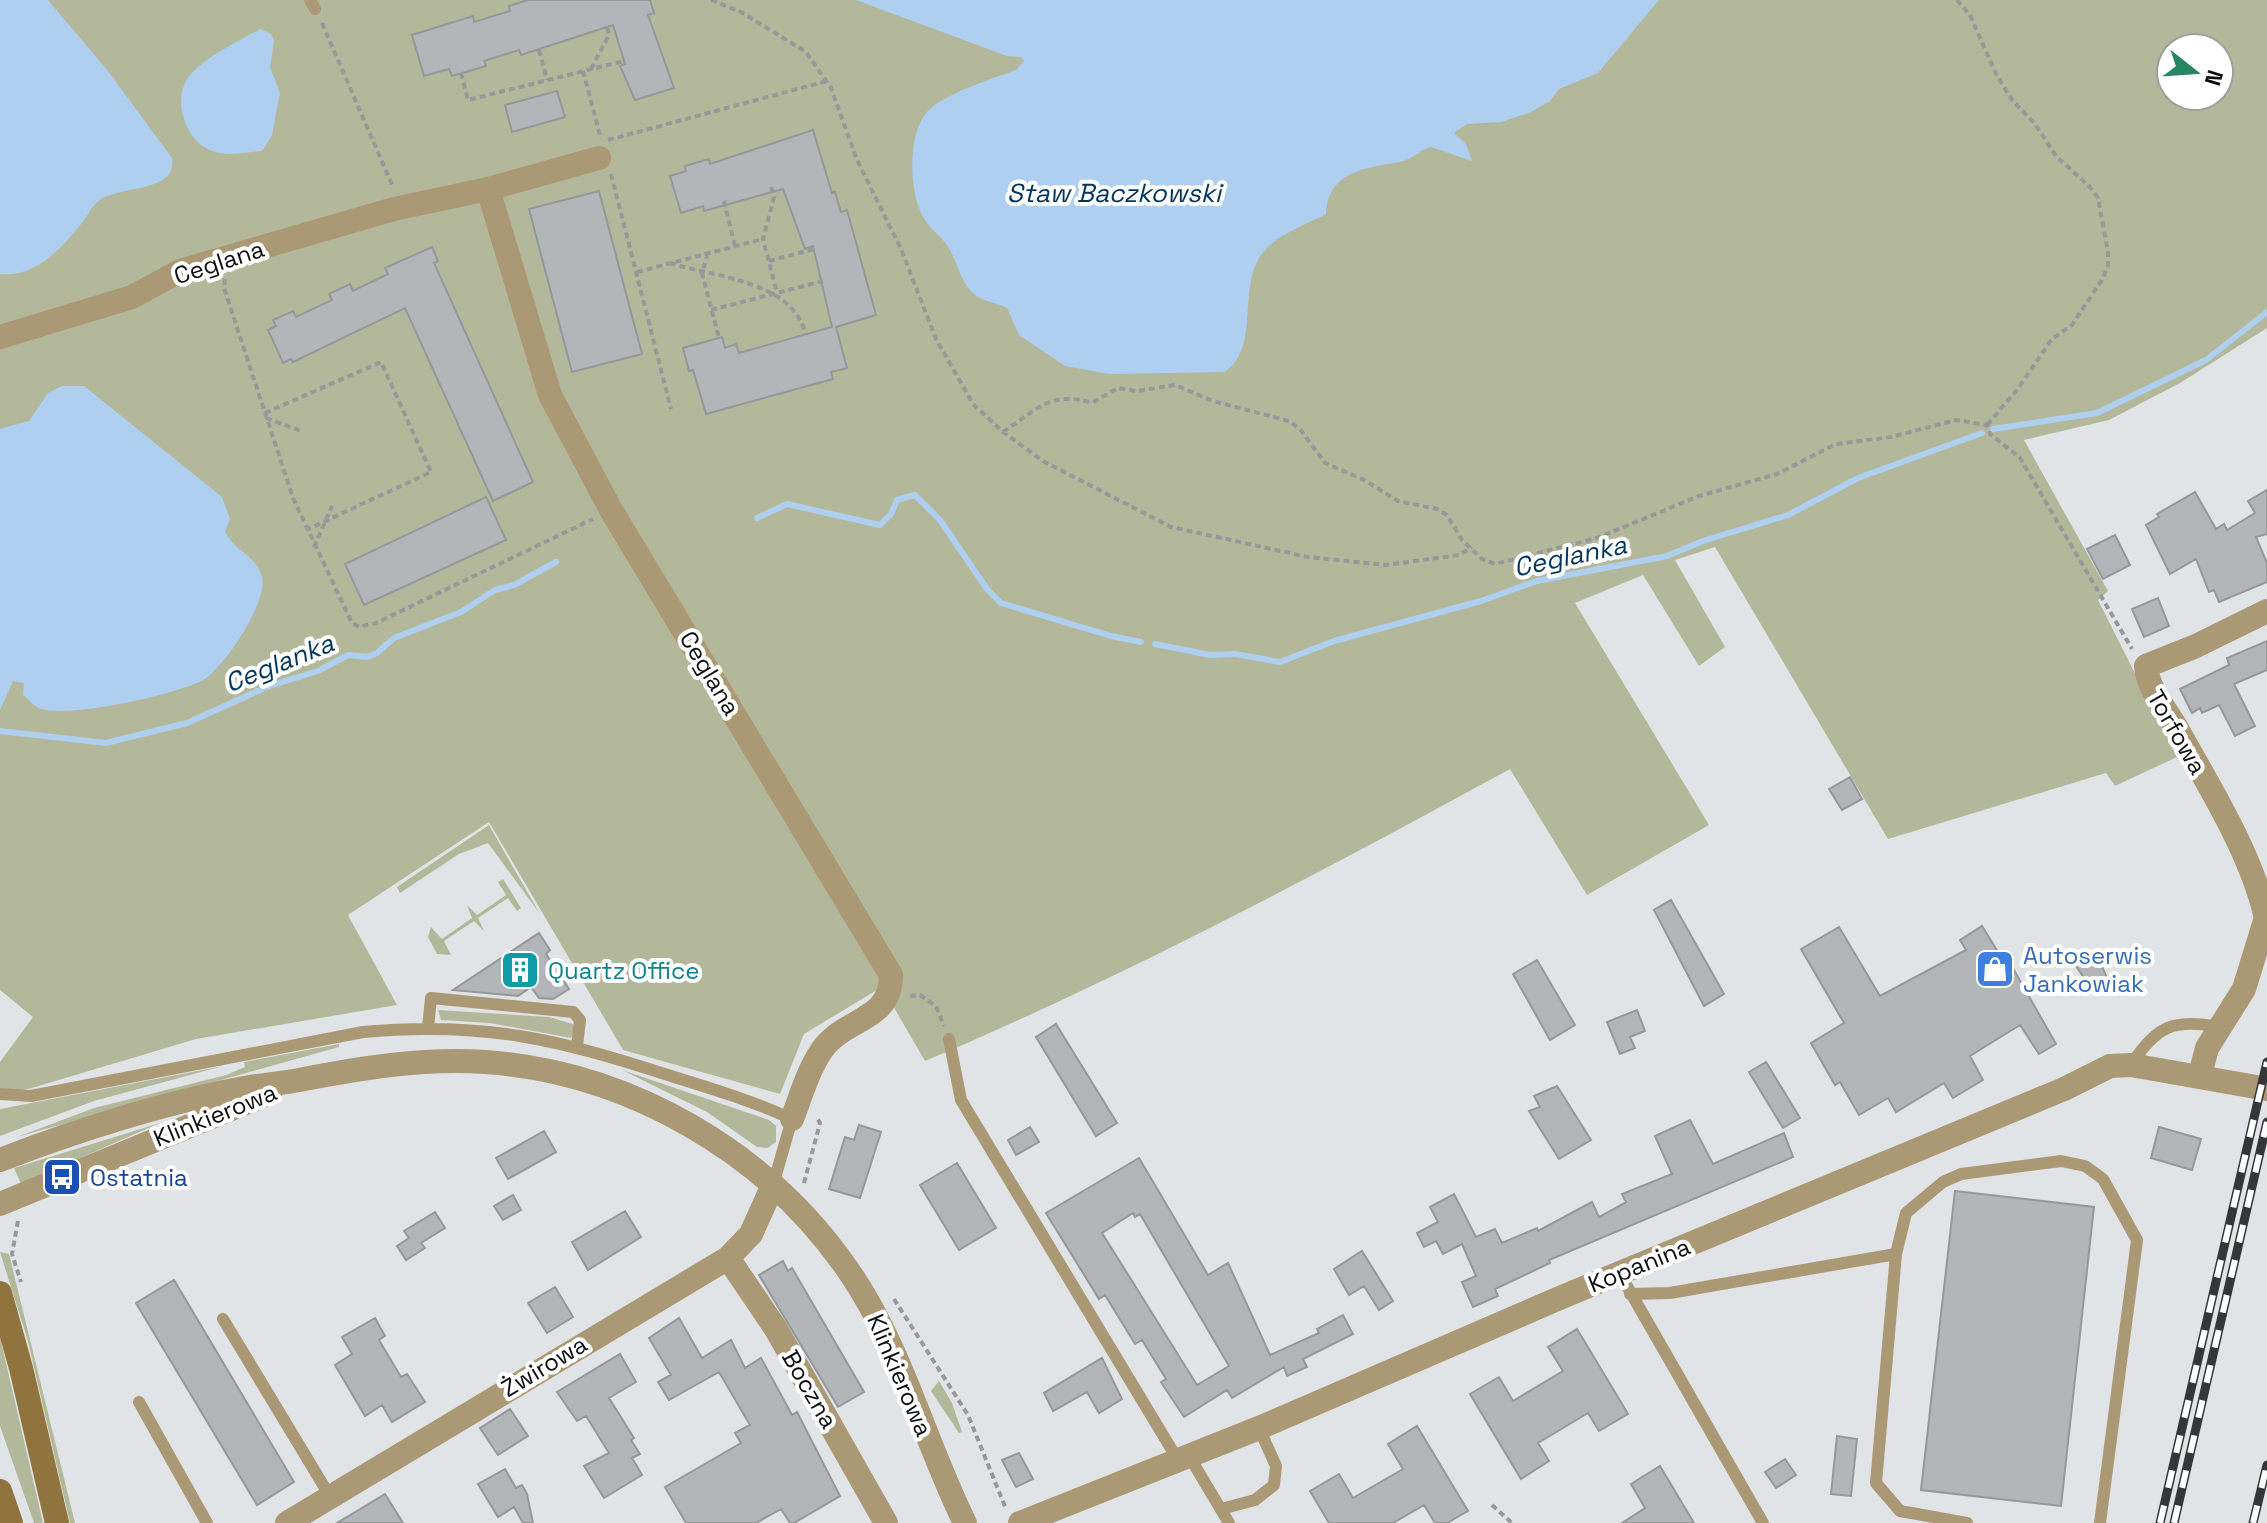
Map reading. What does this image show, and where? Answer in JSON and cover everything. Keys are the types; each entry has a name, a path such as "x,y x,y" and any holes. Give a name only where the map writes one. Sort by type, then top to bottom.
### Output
{"main road":[{"path":"0,1293 57,1523"},
{"path":"0,1491 11,1523"}],"street":[{"name":"Ceglana","path":"0,337 132,297 180,271 394,209 604,164"},
{"name":"Ceglana","path":"488,189 550,395 611,510 877,950 891,975 891,993"},
{"name":"Torfowa","path":"2266,916 2255,881 2178,729 2147,680 2146,666 2196,646 2267,611"},
{"path":"2200,1075 2207,1048 2244,989 2266,916"},
{"path":"802,1114 807,1076 824,1047 848,1027 879,1010 891,993"},
{"name":"Klinkierowa","path":"0,1160 209,1096 368,1066 486,1062 559,1074 599,1085 666,1112 717,1142 773,1185 825,1239 870,1304 888,1339 965,1523"},
{"name":"Kopanina","path":"1014,1518 1183,1458 1625,1284 2110,1066 2131,1065 2200,1075 2267,1089"},
{"name":"Klinkierowa","path":"0,1204 298,1081"},
{"name":"Żwirowa","path":"287,1523 728,1258 751,1234 773,1185"},
{"name":"Boczna","path":"728,1258 776,1329 886,1523"}],"lane":[{"path":"428,1028 431,998 573,1012 580,1020 577,1046"},
{"path":"2131,1065 2156,1032 2192,1022 2219,1027"},
{"path":"0,1094 31,1096 325,1038 428,1028 499,1031 577,1046 757,1103 802,1114 773,1185"},
{"path":"949,1039 961,1100 1183,1458 1229,1523"},
{"path":"1967,1523 1900,1511 1876,1483 1896,1254 1906,1213 1943,1182 1961,1174 2061,1161 2085,1166 2103,1179 2137,1240 2100,1523"},
{"path":"1625,1284 1670,1293 1896,1254"},
{"path":"1625,1284 1763,1523"},
{"path":"223,1319 331,1498"},
{"path":"139,1402 207,1523"},
{"path":"1221,1509 1255,1500 1274,1485 1276,1466 1259,1428"}],"path":[{"path":"711,0 741,12 806,52 827,81 857,160 901,249 936,339 973,404 1003,432 1043,461 1171,527 1308,557 1386,565 1459,555 1472,547"},
{"path":"1957,0 1970,15 1996,74 2012,100 2035,124 2056,156 2098,198 2108,252 2108,265 2103,278 2072,325 2052,339 2017,390 1987,425"},
{"path":"312,4 391,180 396,194 394,209"},
{"path":"591,69 609,35 607,27"},
{"path":"539,50 547,80"},
{"path":"461,73 468,100 624,61"},
{"path":"583,71 602,142 827,81"},
{"path":"604,164 637,272 671,409"},
{"path":"771,187 774,197 763,239 777,293"},
{"path":"724,201 735,246"},
{"path":"637,272 763,239"},
{"path":"769,261 814,249"},
{"path":"708,253 702,273 719,338"},
{"path":"670,263 777,293 802,318 806,335"},
{"path":"227,273 224,288 306,530 347,617 359,627 368,626 611,510"},
{"path":"711,310 823,281"},
{"path":"265,416 381,362 431,472 306,530"},
{"path":"1003,432 1054,398 1073,397 1092,403 1118,388 1137,391 1175,385 1213,401 1289,421 1300,429 1325,463 1364,480 1398,501 1437,509 1447,515 1462,540 1482,559 1495,564 1597,538 1699,496 1777,474 1836,444 1891,437 1956,420 1987,425"},
{"path":"265,416 301,431"},
{"path":"1987,425 1990,434 2020,458 2136,658 2146,666"},
{"path":"314,547 332,506"},
{"path":"891,993 920,995 936,1006 949,1039"},
{"path":"802,1114 820,1123 804,1183"},
{"path":"968,1415 1014,1518"},
{"path":"1492,1505 1512,1523"}],"green space":[{"path":"0,0 2267,0 2267,328 2180,383 2109,420 2024,440 2108,591 2098,600 2177,757 2115,786 2106,773 1888,839 1715,547 1675,560 1725,647 1699,666 1643,575 1575,603 1709,825 1587,895 1510,769 1148,959 925,1061 882,987 804,1034 780,1094 623,1050 489,822 348,915 397,1005 196,1039 32,1088 13,1092 0,1088 0,1062 33,1017 0,990"},
{"path":"489,825 540,914 488,843 459,854 400,893 397,887"},
{"path":"503,879 521,908 517,911 508,898 478,918 484,931 474,921 444,941 451,955 437,954 428,937 431,927 442,939 472,918 467,905 477,915 506,895 498,882"},
{"path":"438,1010 549,1017 573,1024 575,1031 571,1038 490,1023 441,1020"},
{"path":"339,1044 339,1047 17,1137 94,1108 226,1075 245,1067 244,1062"},
{"path":"223,1066 94,1101 0,1136 0,1109"},
{"path":"622,1070 769,1120 776,1126 776,1142 767,1148 757,1147 707,1112"},
{"path":"160,1123 21,1184 14,1168"},
{"path":"0,1252 9,1254 75,1523 70,1523 28,1341"},
{"path":"0,1337 43,1523 34,1523 0,1426"},
{"path":"939,1381 952,1403 962,1432 959,1433 931,1391"}],"water":[{"path":"0,0 48,0 108,71 172,158 166,177 157,183 100,200 56,252 36,267 13,274 0,274"},
{"name":"Staw Baczkowski","path":"856,0 1659,0 1598,73 1559,89 1550,101 1529,113 1501,122 1467,124 1454,133 1466,144 1472,161 1431,147 1407,160 1366,169 1343,179 1329,199 1326,214 1279,238 1266,249 1257,263 1251,278 1243,346 1225,372 1110,374 1065,366 1019,335 1007,308 978,297 967,286 951,251 923,217 918,206 913,178 913,148 927,112 956,93 1016,70 1024,61 1021,57 1007,56"},
{"path":"260,29 271,34 274,41 270,67 280,93 272,135 262,151 230,154 212,151 194,138 183,116 181,105 185,82 207,60"},
{"path":"62,386 84,386 222,497 230,519 225,532 259,570 262,588 243,633 222,662 203,680 146,698 69,711 37,707 23,695 24,683 13,681 0,710 0,429 29,421 48,393"}],"building":[{"path":"528,0 650,0 654,13 648,15 674,88 635,100 620,66 625,64 613,25 521,55 519,50 484,61 486,66 452,76 449,69 424,76 412,35 473,16 474,22 510,11 509,6"},
{"path":"557,91 565,117 512,132 505,105"},
{"path":"813,130 832,193 835,192 841,212 847,210 876,315 836,327 847,368 831,372 833,379 706,414 683,348 722,337 725,348 736,344 739,353 832,327 813,246 805,249 783,189 704,211 703,206 681,213 670,176 686,171 685,166 709,159 710,164"},
{"path":"599,191 642,354 572,372 529,209"},
{"path":"432,247 438,261 434,263 533,482 493,501 405,308 293,362 291,359 283,363 268,330 276,326 273,320 293,311 296,317 332,300 329,294 350,284 353,291 388,274 385,268"},
{"path":"2267,490 2267,534 2256,537 2267,563 2267,582 2219,602 2214,590 2209,592 2196,559 2170,574 2146,525 2159,517 2157,514 2195,492 2216,529 2224,524 2227,530 2255,513 2248,501"},
{"path":"486,497 506,540 364,605 345,564"},
{"path":"2115,535 2130,565 2103,579 2087,549"},
{"path":"2158,598 2169,626 2144,637 2132,609"},
{"path":"2267,641 2267,670 2234,684 2255,726 2235,736 2219,705 2202,713 2200,708 2192,713 2180,689 2229,665 2227,658"},
{"path":"1850,777 1862,799 1842,810 1829,789"},
{"path":"1671,900 1724,994 1704,1006 1654,910"},
{"path":"1982,926 2006,965 2010,963 2056,1044 2039,1054 2020,1025 1970,1056 1983,1080 1953,1098 1944,1083 1896,1112 1888,1098 1859,1115 1840,1082 1835,1085 1811,1043 1844,1023 1801,949 1839,927 1880,996 1966,950 1960,940"},
{"name":"Quartz Office","path":"539,933 550,950 546,954 569,989 553,999 539,998 531,987 518,996 453,990"},
{"path":"2096,953 2108,980 2092,990 2076,966"},
{"path":"1537,960 1575,1025 1550,1040 1513,974"},
{"path":"1637,1010 1645,1031 1630,1037 1635,1048 1620,1054 1607,1022"},
{"path":"1056,1024 1117,1123 1096,1136 1036,1037"},
{"path":"1766,1062 1800,1118 1783,1128 1749,1072"},
{"path":"1557,1086 1591,1140 1559,1159 1529,1111 1540,1107 1534,1096"},
{"path":"1690,1120 1713,1164 1784,1133 1793,1157 1549,1260 1550,1263 1495,1289 1498,1296 1473,1307 1462,1282 1476,1276 1462,1244 1443,1254 1436,1241 1424,1247 1417,1233 1438,1222 1430,1207 1454,1194 1476,1237 1495,1229 1502,1243 1537,1228 1538,1231 1592,1202 1599,1217 1626,1202 1622,1194 1672,1174 1655,1136"},
{"path":"859,1125 881,1132 860,1198 829,1189 845,1137 854,1140"},
{"path":"1030,1127 1039,1142 1016,1155 1008,1140"},
{"path":"2159,1127 2201,1139 2192,1170 2151,1158"},
{"path":"544,1131 556,1152 508,1179 496,1158"},
{"path":"1139,1158 1208,1275 1228,1263 1270,1355 1319,1333 1317,1329 1343,1315 1353,1334 1303,1359 1307,1367 1287,1376 1284,1367 1232,1398 1227,1390 1184,1417 1161,1382 1166,1379 1142,1340 1135,1344 1105,1295 1099,1299 1046,1213","holes":["1133,1213 1135,1217 1140,1214 1229,1366 1197,1385 1102,1233"]},
{"path":"957,1163 996,1228 959,1250 920,1185"},
{"path":"1955,1191 2094,1207 2061,1506 1921,1490"},
{"path":"513,1195 521,1210 503,1220 494,1206"},
{"path":"625,1211 641,1237 588,1270 572,1242"},
{"path":"435,1212 445,1228 421,1243 425,1248 406,1260 397,1246 409,1238 404,1231"},
{"path":"1362,1251 1393,1301 1379,1310 1364,1286 1349,1295 1334,1269"},
{"path":"783,1261 788,1271 792,1268 864,1392 838,1407 759,1275"},
{"path":"174,1280 294,1482 257,1505 136,1303"},
{"path":"555,1287 573,1317 547,1333 528,1303"},
{"path":"375,1318 385,1336 379,1340 401,1377 407,1374 425,1402 392,1422 382,1405 365,1416 335,1365 352,1354 342,1337"},
{"path":"679,1318 702,1358 731,1340 745,1368 761,1358 792,1415 797,1412 840,1496 794,1523 790,1523 781,1509 756,1523 686,1523 665,1487 741,1443 735,1433 750,1425 719,1372 669,1400 658,1382 671,1375 649,1338"},
{"path":"1577,1329 1628,1414 1599,1431 1588,1413 1538,1443 1549,1461 1521,1479 1470,1394 1499,1377 1513,1401 1563,1371 1548,1347"},
{"path":"620,1354 636,1382 609,1398 634,1438 631,1440 640,1454 632,1458 642,1475 604,1498 584,1466 609,1453 586,1416 577,1421 557,1392"},
{"path":"1102,1358 1122,1399 1099,1413 1087,1392 1053,1411 1044,1393"},
{"path":"510,1409 528,1436 498,1455 480,1428"},
{"path":"1417,1426 1468,1511 1447,1523 1435,1523 1424,1505 1393,1523 1329,1523 1310,1491 1339,1474 1353,1498 1403,1469 1388,1444"},
{"path":"1837,1436 1857,1439 1851,1496 1831,1494"},
{"path":"1019,1453 1033,1479 1016,1487 1002,1460"},
{"path":"1785,1459 1796,1475 1776,1488 1765,1472"},
{"path":"1660,1466 1694,1523 1622,1523 1645,1508 1631,1484"},
{"path":"505,1469 516,1488 522,1485 527,1494 533,1523 523,1523 514,1507 498,1517 478,1484"},
{"path":"385,1494 403,1523 337,1523"}],"waterway":[{"name":"Ceglanka","path":"1993,429 2097,413 2206,360 2267,312"},
{"name":"Ceglanka","path":"1155,644 1210,655 1235,654 1280,662 1334,641 1481,601 1537,581 1667,556 1703,541 1788,515 1858,478 1982,433"},
{"name":"Ceglanka","path":"757,518 787,504 880,525 891,514 897,500 915,495 940,520 987,589 1001,603 1141,642"},
{"name":"Ceglanka","path":"0,731 106,743 187,723 269,686 318,671 348,655 367,657 377,653 394,638 461,612 495,590 514,585 556,562"}],"railway":[{"path":"2160,1523 2267,1062"},
{"path":"2174,1523 2267,1122"},
{"path":"2253,1523 2267,1465"}],"place":[{"name":"Autoserwis Jankowiak","path":"1995,969"},
{"name":"Quartz Office","path":"520,970"},
{"name":"Ostatnia","path":"62,1177"}]}
